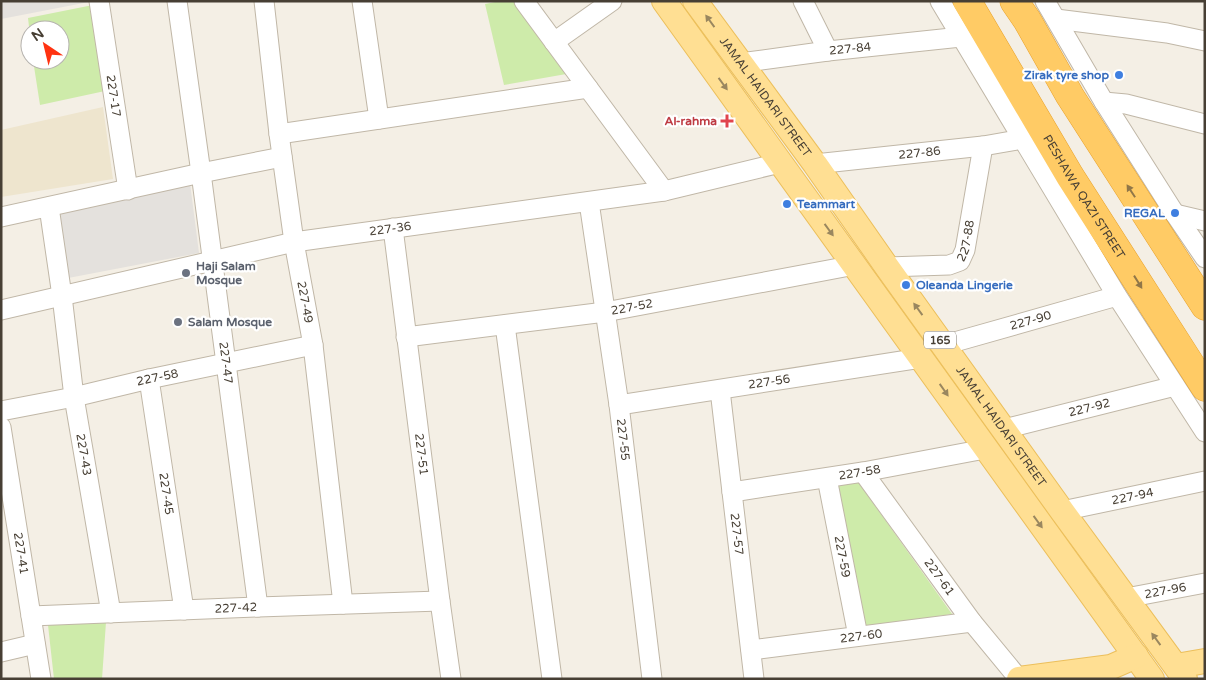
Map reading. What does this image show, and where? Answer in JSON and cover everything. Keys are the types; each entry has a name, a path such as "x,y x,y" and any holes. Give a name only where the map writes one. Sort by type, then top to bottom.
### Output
{"highway":[{"name":"PESHAWA QAZI STREET","path":"967,1 990,40 1029,129 1070,176 1205,387"},
{"path":"990,40 995,46 1005,50 1019,47 1026,40 1029,33 1029,26 1020,11"},
{"path":"1020,11 1070,96 1205,306"},
{"path":"1029,129 1034,103 1038,96 1051,89 1058,89 1070,96"}],"main road":[{"name":"JAMAL HAIDARI STREET","path":"664,1 921,358 1132,665 1152,679"},
{"name":"JAMAL HAIDARI STREET","path":"696,1 1126,598 1194,669"},
{"path":"874,294 892,273"},
{"path":"1019,679 1132,665"}],"street":[{"name":"227-17","path":"99,1 128,190"},
{"name":"227-47","path":"177,1 258,606"},
{"name":"227-49","path":"264,1 279,134 294,242 313,345 343,604"},
{"path":"362,1 380,119"},
{"path":"524,1 664,191"},
{"path":"554,42 612,1"},
{"path":"803,1 828,51"},
{"path":"940,1 961,36 1029,129 1117,296 1205,432"},
{"path":"1045,1 1104,102 1205,258"},
{"path":"1056,19 1167,33 1205,41"},
{"name":"227-84","path":"740,63 961,36"},
{"path":"279,134 588,88"},
{"path":"1104,102 1126,104 1205,124"},
{"name":"227-86","path":"815,164 983,146 1029,129"},
{"name":"227-88","path":"892,273 949,265 960,261 966,250 983,146"},
{"path":"1,217 282,157"},
{"name":"227-36","path":"1,310 294,242 664,191 780,163"},
{"name":"227-55","path":"589,202 619,405 652,679"},
{"name":"227-43","path":"49,207 74,397 111,613"},
{"path":"1175,214 1205,221"},
{"name":"227-51","path":"393,228 451,679"},
{"name":"227-52","path":"406,338 605,312 855,265"},
{"name":"227-90","path":"944,345 1117,296"},
{"path":"505,325 552,679"},
{"name":"227-58","path":"1,411 313,345"},
{"name":"227-56","path":"619,405 921,358"},
{"name":"227-45","path":"149,379 184,610"},
{"name":"227-92","path":"1004,428 1175,386"},
{"name":"227-57","path":"720,390 754,679"},
{"name":"227-41","path":"1,427 41,679"},
{"name":"227-58","path":"732,492 863,472 985,449"},
{"name":"227-61","path":"863,472 972,622 1019,679"},
{"name":"227-59","path":"827,478 858,636"},
{"name":"227-94","path":"1062,511 1205,481"},
{"name":"227-96","path":"1126,598 1205,583"},
{"name":"227-42","path":"31,616 258,606 440,601"},
{"name":"227-60","path":"751,650 972,622"},
{"path":"1,652 35,644"}],"shaded area":[{"path":"1,1 94,1 1,19"},
{"path":"103,107 113,179 1,197 1,130"},
{"path":"190,183 199,253 63,279 51,213"}],"green space":[{"path":"500,1 520,1 572,73 504,85 485,4"},
{"path":"93,5 105,91 40,105 35,70 70,70 70,20 28,20 28,18"},
{"path":"856,479 952,614 861,628 836,483"},
{"path":"106,622 102,679 54,679 48,625"}],"place":[{"name":"Zirak tyre shop","path":"1119,75"},
{"name":"Al-rahma","path":"727,121"},
{"name":"Teammart","path":"787,204"},
{"name":"REGAL","path":"1175,213"},
{"name":"Haji Salam Mosque","path":"186,273"},
{"name":"Oleanda Lingerie","path":"906,285"},
{"name":"Salam Mosque","path":"178,322"}]}
